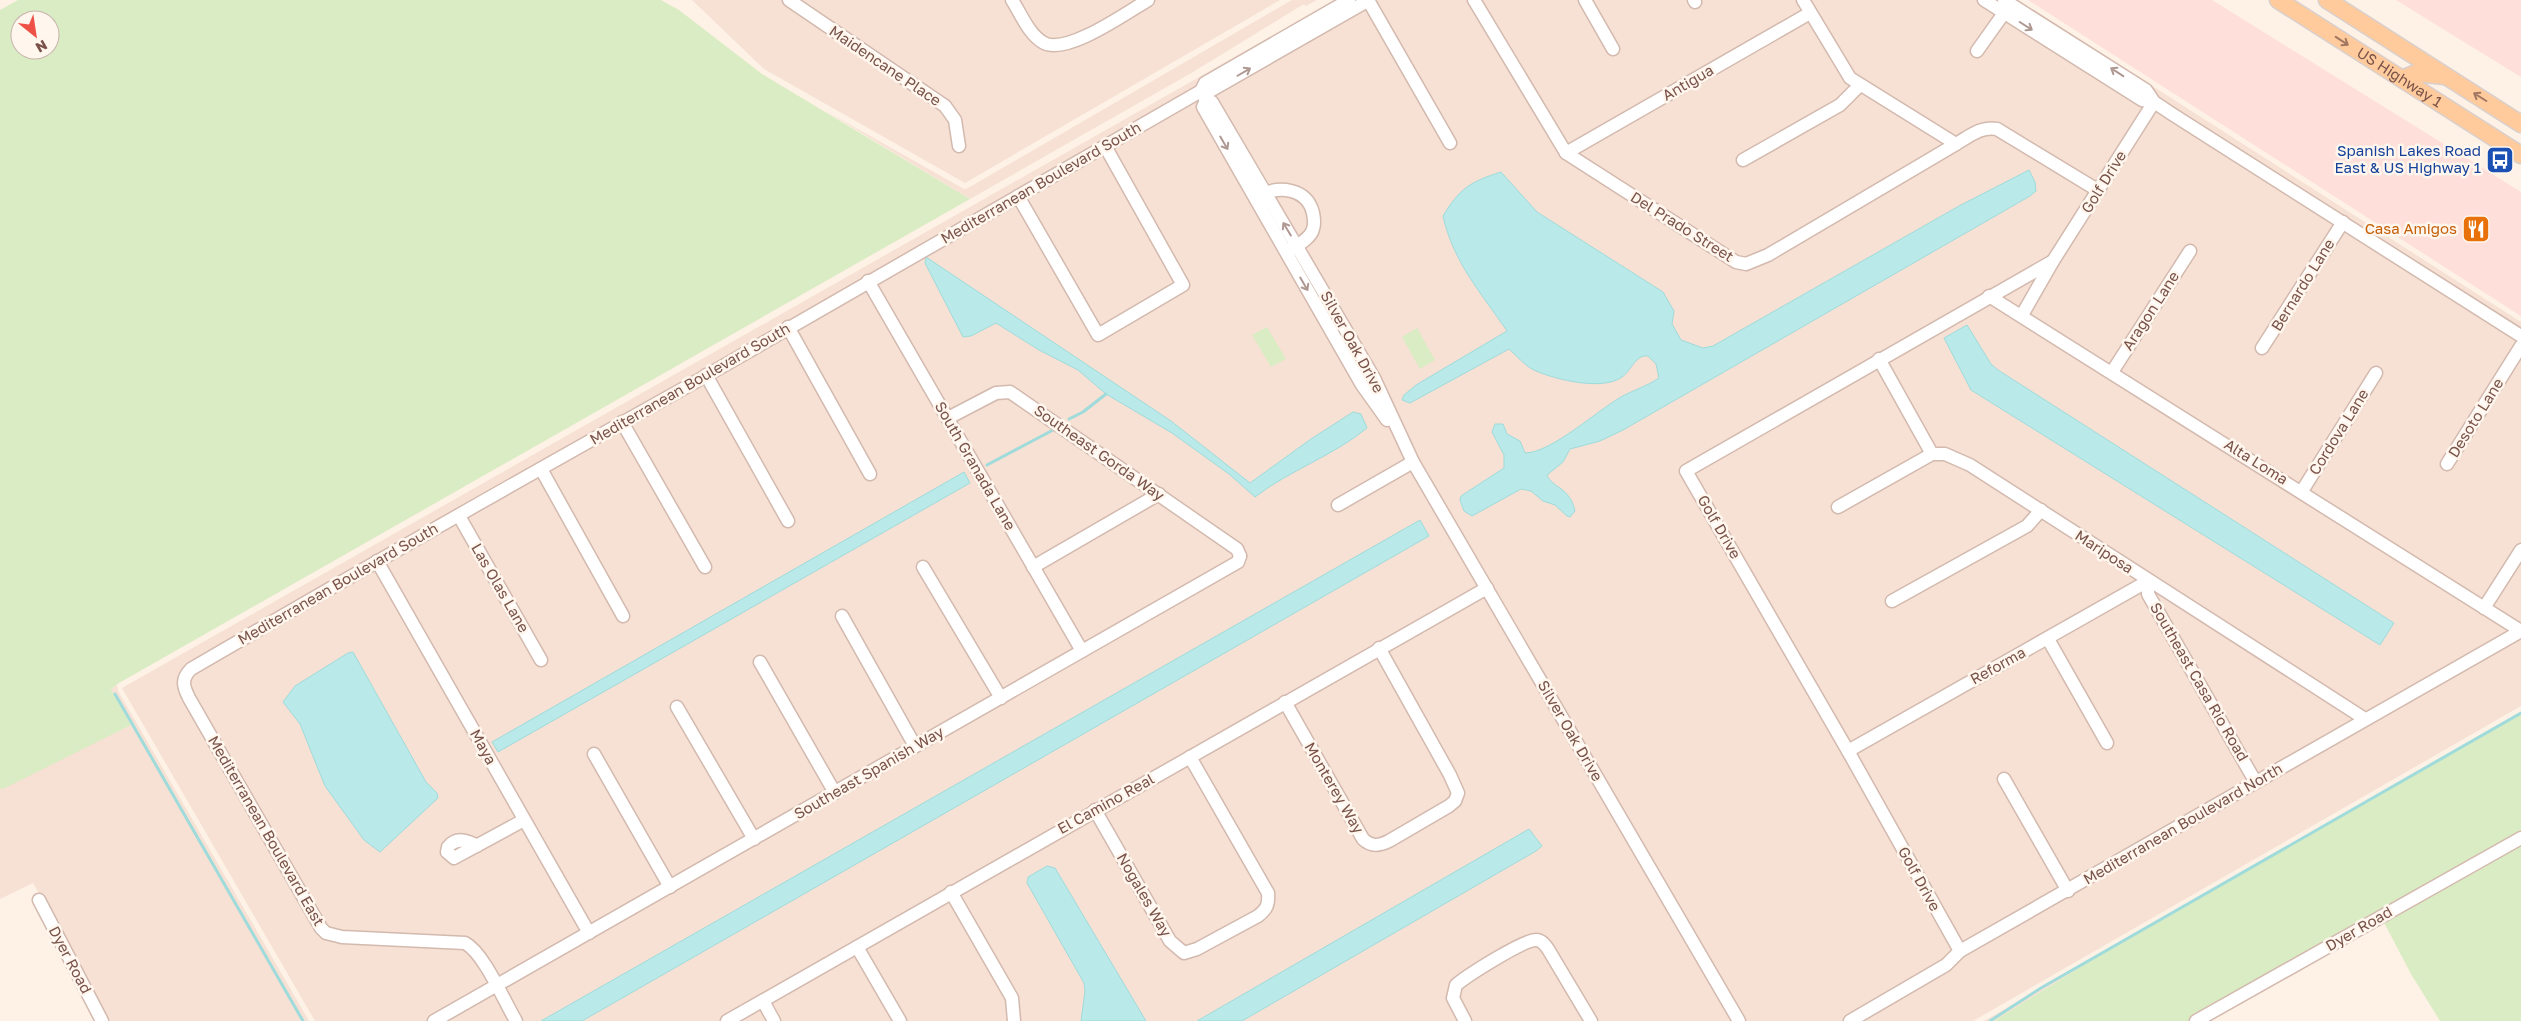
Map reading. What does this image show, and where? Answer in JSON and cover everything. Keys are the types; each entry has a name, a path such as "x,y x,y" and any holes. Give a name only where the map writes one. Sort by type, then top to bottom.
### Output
{"main road":[{"name":"US Highway 1","path":"2278,0 2521,155"},
{"name":"US Highway 1","path":"2327,0 2521,124"},
{"path":"2368,58 2395,59 2410,53"},
{"path":"2402,79 2416,73 2446,76"}],"street":[{"name":"Maidencane Place","path":"789,0 945,106 955,120 959,146"},
{"path":"1012,0 1032,32 1044,43 1058,47 1074,42 1148,0"},
{"name":"Mediterranean Boulevard South","path":"1203,96 1205,82 1349,0"},
{"path":"1368,0 1450,143"},
{"name":"Mediterranean Boulevard South","path":"183,681 191,669 377,560 459,516 1105,146 1203,96 1368,0"},
{"name":"Del Prado Street","path":"1474,0 1566,153 1736,262 1746,264 1768,255 1956,144"},
{"path":"1585,0 1613,49"},
{"path":"1803,0 1841,66 1860,86 1956,144 1988,127 1997,129 2099,191"},
{"path":"1984,0 2006,6 2142,100 2154,102 2521,336"},
{"path":"1977,51 2006,6"},
{"name":"Antigua","path":"1566,153 1810,13"},
{"path":"1743,160 1840,105 1860,86"},
{"name":"Silver Oak Drive","path":"1203,96 1203,107 1260,195 1292,249 1362,386 1402,441 1739,1021"},
{"name":"Golf Drive","path":"2022,314 2053,261 2154,102"},
{"path":"1018,196 1098,335 1183,285 1105,146"},
{"path":"1260,195 1294,191 1307,199 1314,218 1313,230 1292,249"},
{"name":"Bernardo Lane","path":"2262,348 2343,222"},
{"name":"Aragon Lane","path":"2112,372 2190,251"},
{"name":"Golf Drive","path":"1960,951 1848,751 1686,471 2053,261"},
{"name":"South Granada Lane","path":"868,281 1082,651"},
{"name":"Alta Loma","path":"1990,296 2022,314 2521,631"},
{"path":"788,327 870,474"},
{"name":"Desoto Lane","path":"2446,464 2521,346"},
{"path":"1838,507 1932,454 1879,359"},
{"name":"Cordova Lane","path":"2302,491 2376,373"},
{"path":"706,375 788,521"},
{"name":"Southeast Gorda Way","path":"948,418 996,392 1010,392 1246,556"},
{"path":"622,422 705,567"},
{"name":"Mariposa","path":"1932,454 1945,454 1970,465 2148,581 2365,718"},
{"path":"1338,505 1413,462"},
{"path":"541,469 623,616"},
{"path":"1033,567 1159,494"},
{"path":"1892,601 2027,526 2041,510"},
{"name":"Las Olas Lane","path":"459,516 541,660"},
{"path":"2484,608 2521,550"},
{"name":"Southeast Spanish Way","path":"434,1021 1246,556"},
{"name":"Maya","path":"377,560 589,933"},
{"path":"923,567 1001,698"},
{"name":"Reforma","path":"1848,751 2148,581"},
{"name":"Southeast Casa Rio Road","path":"2148,581 2148,594 2256,781"},
{"name":"El Camino Real","path":"727,1021 1487,588"},
{"path":"842,616 915,746"},
{"name":"Mediterranean Boulevard North","path":"1850,1021 1946,965 1960,951 2068,891 2365,718 2521,631"},
{"path":"2048,639 2107,743"},
{"name":"Monterey Way","path":"1285,702 1363,839 1373,846 1381,845 1449,806 1455,801 1458,793 1450,775 1379,648"},
{"path":"760,662 835,793"},
{"name":"Mediterranean Boulevard East","path":"183,681 189,698 321,928 326,933 342,937 465,943 481,959 516,1021"},
{"path":"677,707 754,839"},
{"path":"594,754 670,887"},
{"name":"Nogales Way","path":"1095,810 1170,941 1184,953 1206,945 1258,916 1266,910 1269,901 1268,893 1190,757"},
{"path":"2004,779 2068,891"},
{"path":"477,846 524,820"},
{"name":"Dyer Road","path":"2196,1021 2521,838"},
{"path":"952,892 1012,998 1014,1021"},
{"name":"Dyer Road","path":"39,900 102,1021"},
{"path":"1465,1021 1453,998 1456,985 1517,948 1536,940 1542,941 1548,949 1591,1021"},
{"path":"857,947 900,1021"},
{"path":"763,1001 774,1021"}],"shaded area":[{"path":"692,0 1280,0 965,183 764,69"},
{"path":"1292,0 1317,0 1306,6 1304,4 1193,72 970,199 824,110 964,189"},
{"path":"1335,0 2018,0 2521,322 2521,706 1973,1021 315,1021 122,688"},
{"path":"2028,0 2212,0 2521,192 2521,316"},
{"path":"2396,0 2521,0 2521,77"},
{"path":"117,685 118,691 309,1021 110,1021 33,883 0,899 0,788 131,725 111,689"},
{"path":"2521,713 2098,956 1994,1021 1984,1021"}],"green space":[{"path":"18,0 661,0 679,10 762,74 970,199 119,683 111,689 131,725 3,789 0,788 0,10"},
{"path":"1267,327 1286,359 1271,367 1252,335"},
{"path":"1417,328 1435,360 1420,369 1402,337"},
{"path":"2521,714 2521,1021 2440,1021 2411,974 2380,915 2198,1021 1994,1021 2098,956"}],"water":[{"path":"2029,170 2035,182 2036,191 2030,196 1623,430 1600,441 1570,449 1563,462 1547,475 1553,483 1565,492 1573,503 1575,511 1570,517 1555,505 1543,501 1531,491 1521,489 1472,516 1464,511 1460,500 1461,496 1504,468 1504,455 1492,432 1495,424 1503,424 1507,434 1520,441 1525,453 1548,446 1561,439 1611,403 1659,378 1656,364 1648,356 1640,358 1622,377 1614,381 1592,384 1567,381 1536,371 1525,364 1509,349 1410,403 1402,400 1404,395 1416,385 1507,331 1461,263 1443,216 1461,192 1474,183 1490,176 1501,172 1537,212 1663,292 1674,311 1672,324 1681,340 1703,348 1713,346 1959,206"},
{"path":"926,257 1171,421 1250,483 1311,439 1353,412 1361,414 1367,428 1340,447 1268,487 1255,497 1229,474 1172,433 1106,394 1078,370 1039,350 996,323 971,336 963,337 925,263"},
{"path":"1967,325 1991,364 1998,370 2394,623 2380,645 1971,390 1944,338"},
{"path":"964,472 970,483 498,752 492,742"},
{"path":"1420,520 1429,536 582,1021 541,1021"},
{"path":"353,652 426,782 437,793 438,798 380,852 364,840 325,786 300,724 283,702 295,686 348,653"},
{"path":"1529,829 1542,846 1536,851 1242,1021 1197,1021"},
{"path":"1047,866 1055,868 1146,1021 1081,1021 1085,991 1084,983 1027,883 1028,877"}],"waterway":[{"path":"1069,419 1083,412 1106,394"},
{"path":"987,465 1053,430"},
{"path":"115,694 303,1021"},
{"path":"1990,1021 2041,988 2521,713"}],"place":[{"name":"Spanish Lakes Road East & US Highway 1","path":"2500,160"},
{"name":"Casa Amigos","path":"2476,229"}]}
